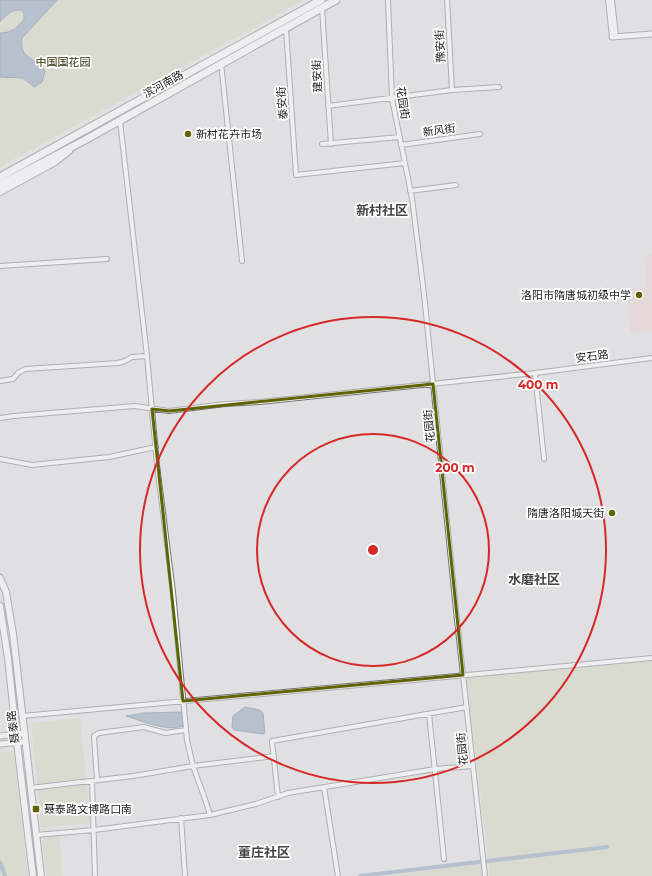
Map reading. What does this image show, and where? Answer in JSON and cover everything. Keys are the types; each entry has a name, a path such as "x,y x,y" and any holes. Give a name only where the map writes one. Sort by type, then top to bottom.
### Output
{"main road":[{"name":"滨河南路","path":"0,177 244,43 321,4 336,0"},
{"name":"滨河南路","path":"0,185 286,29 321,4"},
{"path":"244,43 248,50"},
{"path":"0,173 46,148 80,133"},
{"path":"0,192 54,162 85,140"},
{"name":"聂泰路","path":"0,578 6,592 10,611 41,876"},
{"name":"聂泰路","path":"0,606 8,658 33,876"}],"street":[{"name":"花园街","path":"388,0 392,99 410,191 424,294 485,876"},
{"name":"豫安街","path":"447,0 452,90"},
{"path":"608,0 614,35"},
{"path":"612,0 614,35"},
{"name":"建安街","path":"321,4 330,144"},
{"name":"泰安街","path":"286,29 296,175 405,163"},
{"path":"614,35 652,33"},
{"path":"222,64 242,261"},
{"path":"328,106 392,99 452,90 499,87"},
{"path":"120,120 173,592 186,730 193,766 210,815"},
{"name":"新风街","path":"401,145 480,134"},
{"path":"322,144 400,137"},
{"path":"410,191 456,185"},
{"path":"0,266 107,259"},
{"path":"0,381 13,379 18,372 25,368 118,362 125,361 132,357 147,356"},
{"name":"安石路","path":"0,418 135,406 169,411 535,373 652,358"},
{"path":"535,373 544,459"},
{"path":"0,459 32,465 109,457 156,447"},
{"path":"22,716 652,658"},
{"path":"278,796 272,741 467,707"},
{"path":"429,714 444,859"},
{"path":"94,876 94,736 99,733 144,727 165,733 186,730"},
{"path":"0,736 24,734"},
{"path":"0,744 25,742"},
{"path":"30,788 133,776 193,766 274,756"},
{"path":"36,834 94,830 210,815 256,804 288,793 435,769 473,766"},
{"path":"324,787 338,874"},
{"path":"182,818 184,876"}],"highlighted area":[{"path":"433,384 463,675 183,701 152,409 169,411"}],"shaded area":[{"name":"洛阳市隋唐城初级中学","path":"652,254 652,331 630,333 626,289 647,287 644,255"}],"green space":[{"name":"中国国花园","path":"0,0 301,0 301,2 0,167"},
{"path":"652,661 652,876 490,876 466,677"},
{"path":"80,718 91,823 41,828 31,723"},
{"path":"14,751 28,876 0,876 0,752"},
{"path":"60,836 62,876 47,876 42,840 46,837"},
{"path":"481,864 482,876 382,876"}],"water":[{"path":"1,0 57,0 22,38 23,50 29,58 41,66 45,71 42,82 34,87 23,78 0,77 0,33 8,32 14,29 24,19 22,10 15,10 0,22"},
{"path":"245,707 260,710 263,713 265,733 234,730 232,727 233,716"},
{"path":"182,712 183,726 169,728 126,716 144,713"}],"waterway":[{"path":"360,876 607,847"},
{"path":"0,862 5,876"}],"place":[{"name":"新村花卉市场","path":"188,134"},
{"name":"洛阳市隋唐城初级中学","path":"639,295"},
{"name":"隋唐洛阳城天街","path":"612,513"},
{"name":"聂泰路文博路口南","path":"36,809"}],"district":[{"name":"新村社区","path":"382,210"},
{"name":"水磨社区","path":"534,579"},
{"name":"董庄社区","path":"264,852"}]}
